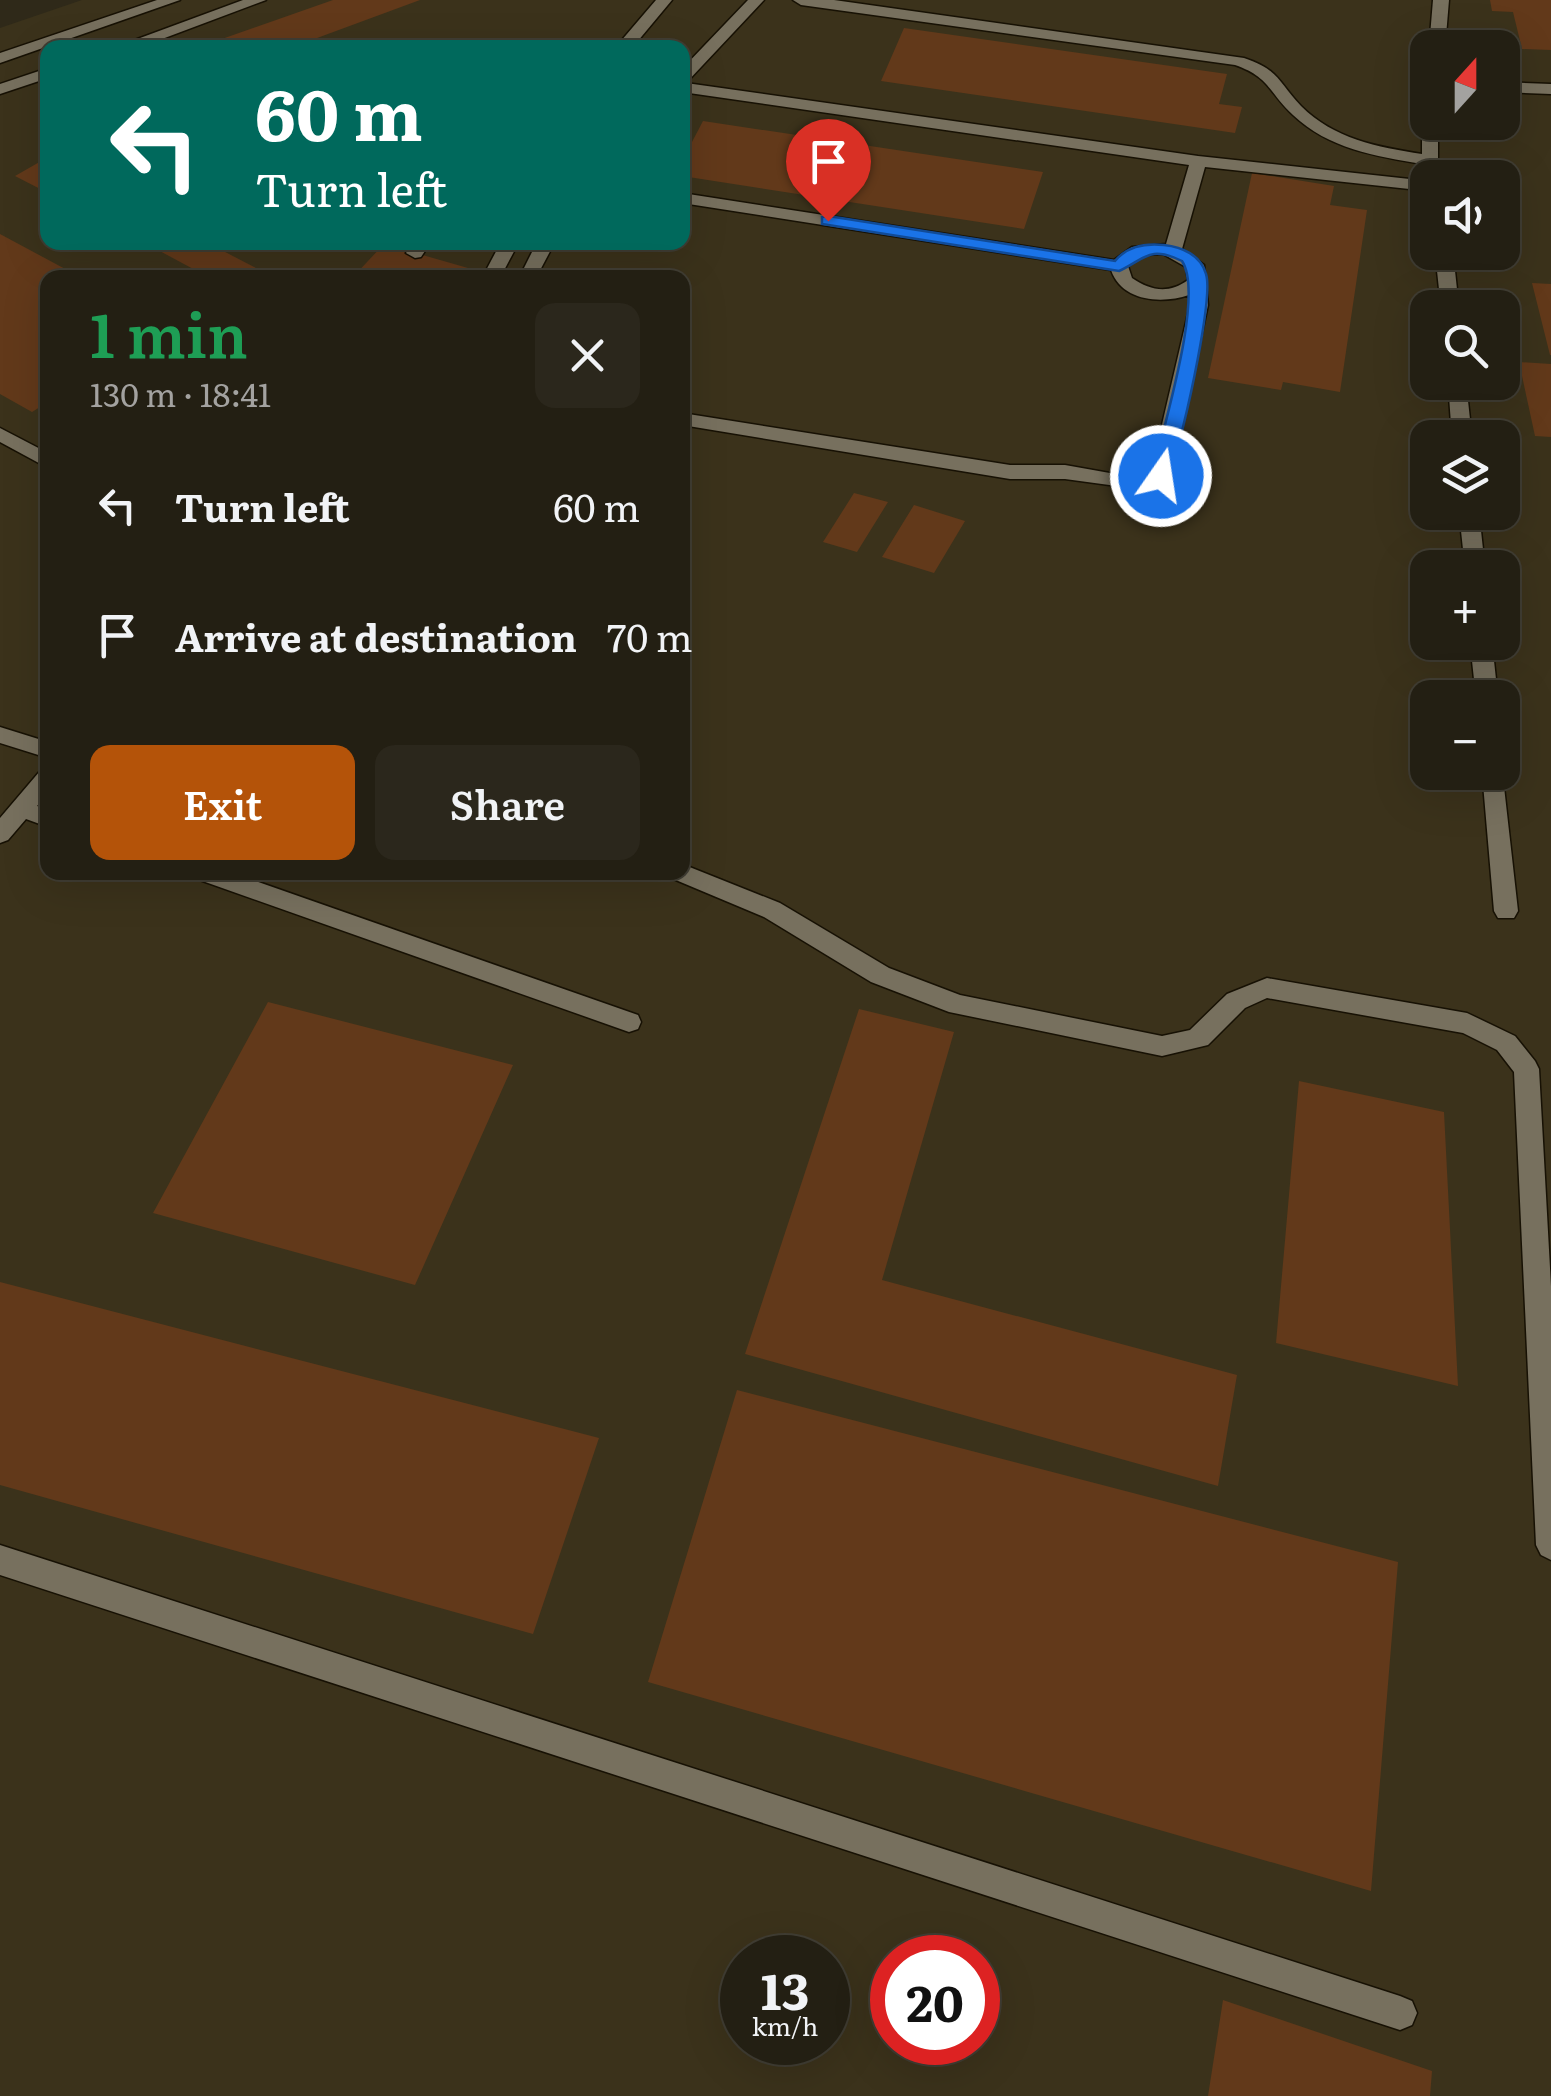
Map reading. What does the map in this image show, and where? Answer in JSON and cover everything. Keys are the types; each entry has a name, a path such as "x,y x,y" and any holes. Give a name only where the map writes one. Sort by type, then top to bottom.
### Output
{"lane":[{"path":"53,40 172,0"},
{"path":"144,40 258,0"},
{"path":"630,40 664,0"},
{"path":"690,74 756,0"},
{"path":"801,0 1238,61 1276,76 1302,116 1352,148 1410,163"},
{"path":"1439,30 1441,0"},
{"path":"0,58 40,45"},
{"path":"0,90 40,76"},
{"path":"690,84 1198,161 1410,184"},
{"path":"1520,88 1551,89"},
{"path":"1173,251 1198,161"},
{"path":"690,199 1119,266"},
{"path":"690,421 1010,472 1065,472 1154,487 1161,476 1199,306 1195,266 1173,251 1139,250 1119,266"},
{"path":"1119,266 1124,281 1149,294 1194,330"},
{"path":"1149,294 1181,293 1196,282"},
{"path":"0,434 40,457"},
{"path":"0,735 40,748"},
{"path":"0,834 40,787"},
{"path":"1496,790 1506,911"},
{"path":"21,809 40,815"},
{"path":"690,876 772,910 880,974 958,1005 1162,1046 1193,1044 1214,1028 1238,1000 1267,988 1467,1023 1506,1043 1526,1069 1551,1545"},
{"path":"225,880 629,1022"},
{"path":"0,1560 1400,2013"}],"shaded area":[{"path":"82,0 1551,0 1551,2096 0,2096 0,28"}],"building":[{"path":"333,0 420,0 312,40 219,40"},
{"path":"1490,0 1551,0 1551,50 1522,49 1513,12 1492,11"},
{"path":"904,28 1227,74 1219,104 1242,107 1235,133 881,81"},
{"path":"703,121 1043,172 1024,229 690,177 690,146"},
{"path":"40,162 40,189 15,176"},
{"path":"1252,173 1334,186 1330,205 1367,210 1340,392 1283,382 1281,390 1208,378"},
{"path":"0,234 67,270 40,270 40,407 32,412 0,394"},
{"path":"158,250 221,250 260,270 195,270"},
{"path":"378,250 405,250 473,270 360,270"},
{"path":"1532,283 1551,284 1551,355 1550,355"},
{"path":"1520,362 1551,364 1551,437 1535,436"},
{"path":"854,493 888,502 857,552 823,542"},
{"path":"914,505 965,521 934,573 882,557"},
{"path":"268,1002 513,1065 415,1285 153,1213"},
{"path":"859,1009 954,1032 882,1280 1237,1375 1218,1486 745,1354"},
{"path":"1299,1081 1444,1112 1458,1386 1276,1343"},
{"path":"0,1282 599,1438 533,1634 0,1485"},
{"path":"737,1390 1398,1562 1371,1891 648,1682"},
{"path":"1223,2000 1432,2071 1430,2096 1208,2096"}],"route":[{"path":"828,221 1119,266 1139,250 1173,251 1188,258 1198,273 1199,306 1161,476"}]}
